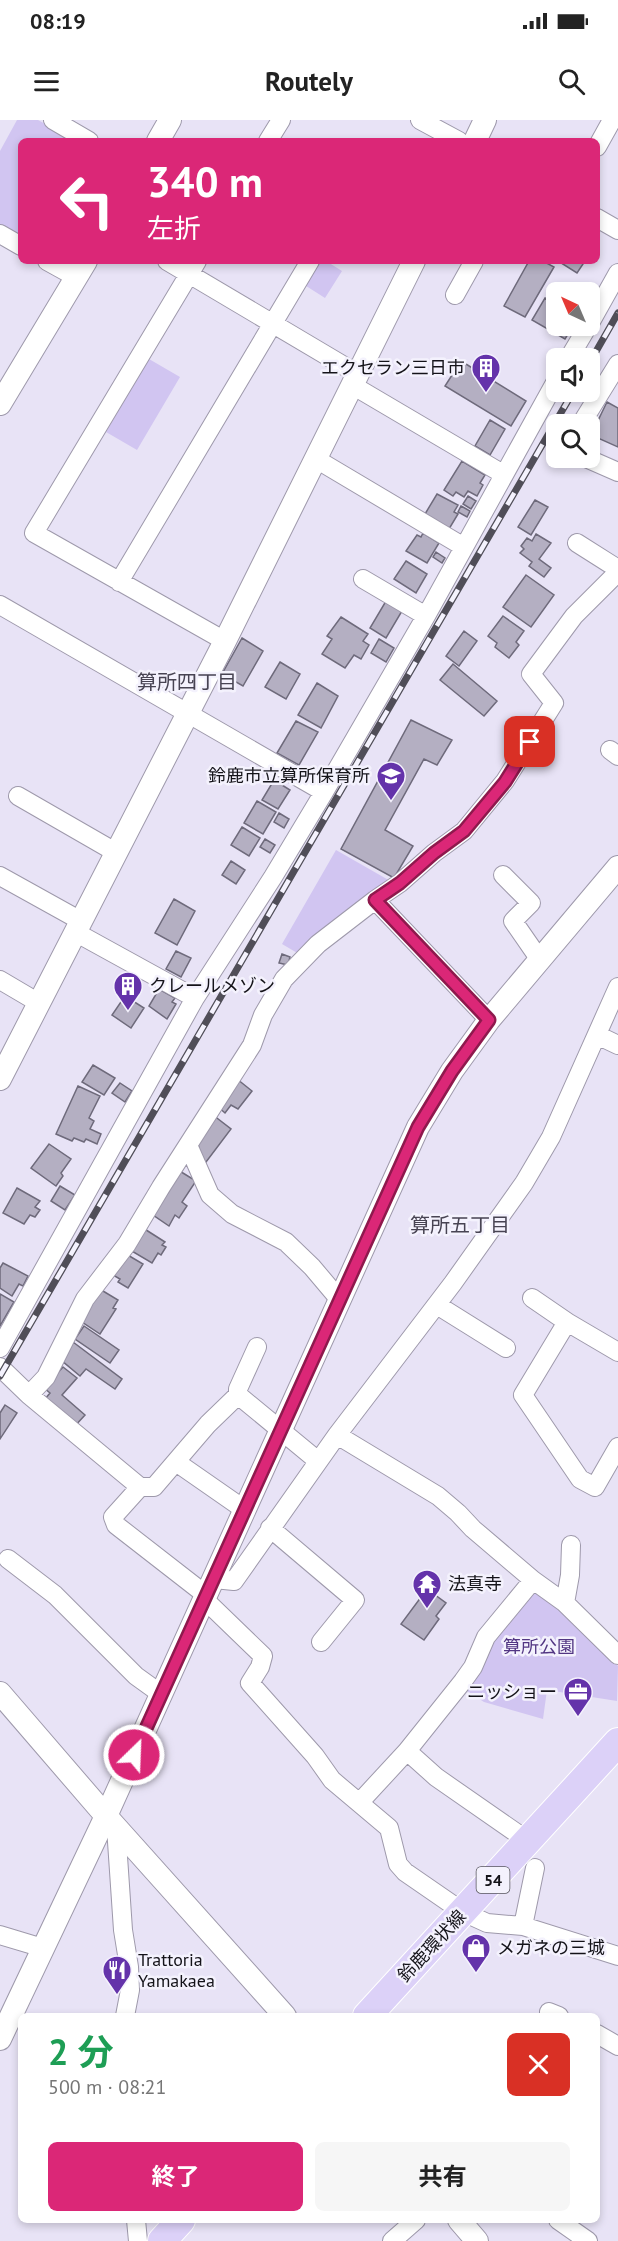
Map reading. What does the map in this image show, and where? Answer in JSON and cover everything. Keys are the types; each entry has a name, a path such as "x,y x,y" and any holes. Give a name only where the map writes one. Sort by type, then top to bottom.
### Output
{"main road":[{"name":"鈴鹿環状線","path":"370,2013 463,1912 531,1854 618,1742"},
{"path":"162,2241 178,2223"}],"street":[{"path":"53,120 84,138"},
{"path":"160,138 170,120"},
{"path":"270,138 281,120"},
{"path":"420,120 453,138"},
{"path":"477,138 485,120"},
{"path":"600,142 612,120"},
{"path":"600,220 618,230"},
{"path":"0,234 18,244"},
{"path":"0,404 81,269 61,264"},
{"path":"178,264 193,268 354,379 503,474"},
{"path":"118,582 308,264"},
{"path":"0,1079 225,641 410,264"},
{"path":"455,295 472,264"},
{"path":"193,268 34,533 225,641"},
{"path":"600,305 618,273"},
{"path":"587,414 618,364"},
{"path":"0,1348 195,998 273,877 324,792 426,616 546,399"},
{"path":"315,459 464,547"},
{"path":"600,464 618,472"},
{"path":"29,1395 46,1377 85,1299 127,1244 252,1045 263,1015 284,979 318,944 400,883 434,853 464,831 505,782 554,703 531,674 574,616 618,571 577,543"},
{"path":"363,579 426,616"},
{"path":"0,605 324,792"},
{"path":"18,796 117,853"},
{"path":"0,2039 43,1948 111,1822 161,1694 418,1127 452,1071 489,1020 616,872"},
{"path":"503,875 531,903 513,921 540,960"},
{"path":"0,876 78,927 195,998"},
{"path":"375,900 489,1020"},
{"path":"0,980 39,1003"},
{"path":"208,1591 234,1581 318,1461 436,1305 524,1183 551,1137 618,987"},
{"path":"597,1035 618,1045"},
{"path":"188,1145 210,1196 232,1214 286,1242 312,1267 339,1299"},
{"path":"532,1298 618,1352"},
{"path":"436,1305 506,1348"},
{"path":"567,1322 523,1395 580,1479 595,1487 618,1447"},
{"path":"0,1367 29,1395 141,1487 154,1487 238,1395 241,1380 257,1347"},
{"path":"238,1395 318,1461"},
{"path":"337,1435 430,1490 532,1580 565,1603 618,1655"},
{"path":"176,1462 245,1510"},
{"path":"141,1487 113,1517 116,1525 208,1591 263,1656 260,1667 250,1683 315,1756 332,1780 389,1828 401,1869 463,1912 487,1923 524,1926 618,1956"},
{"path":"270,1528 355,1600 321,1642"},
{"path":"565,1603 570,1575 571,1545"},
{"path":"8,1559 55,1595 136,1676 161,1694"},
{"path":"359,1803 407,1751 464,1681 486,1637 532,1580"},
{"path":"0,1693 111,1822 282,2013"},
{"path":"407,1751 531,1854 524,1926"},
{"path":"111,1822 129,1967 130,1990 126,2013"},
{"path":"0,1935 43,1948"},
{"path":"600,2036 618,2046"},
{"path":"136,2223 138,2241"},
{"path":"392,2241 413,2223"},
{"path":"462,2223 477,2241"},
{"path":"562,2223 588,2241"}],"green space":[{"path":"17,120 38,120 71,138 18,138 18,238 0,228 0,151"},
{"path":"315,264 331,264 342,271 325,298 303,284"},
{"path":"149,359 180,377 137,450 106,432"},
{"path":"336,850 392,882 299,954 282,944"},
{"name":"算所公園","path":"537,1586 618,1666 617,1701 547,1690 543,1719 484,1702 467,1691 490,1638"}],"building":[{"path":"527,264 548,264 554,267 525,317 504,306"},
{"path":"563,264 583,264 577,273"},
{"path":"545,298 546,328 532,320"},
{"name":"エクセラン三日市","path":"461,361 526,401 511,426 445,386"},
{"path":"607,402 618,408 618,447 600,439 600,416"},
{"path":"490,420 505,429 490,455 475,446"},
{"path":"462,461 485,475 480,483 483,485 477,496 468,491 464,497 456,492 453,496 444,490"},
{"path":"437,494 458,505 454,512 458,514 449,529 425,514"},
{"path":"468,496 476,501 471,509 463,504"},
{"path":"535,500 548,507 531,535 518,527"},
{"path":"461,506 470,511 467,517 458,512"},
{"path":"423,533 439,543 427,563 406,551 417,535 421,537"},
{"path":"536,534 551,543 539,559 551,568 544,577 529,566 532,562 520,553 524,549 521,546 527,538 532,541"},
{"path":"436,552 445,558 442,563 433,557"},
{"path":"406,561 427,574 416,593 394,579"},
{"path":"526,575 554,595 531,627 503,607"},
{"path":"386,601 402,611 386,638 370,628"},
{"path":"503,616 524,631 516,642 519,645 509,658 495,647 497,643 488,636"},
{"path":"341,617 368,634 363,641 369,645 361,659 354,655 345,668 322,654 332,639 327,636"},
{"path":"464,631 477,641 459,666 446,656"},
{"path":"242,638 263,651 243,686 222,674"},
{"path":"379,639 394,648 386,662 371,653"},
{"path":"280,662 300,674 286,699 265,687"},
{"path":"453,664 497,701 484,716 440,680"},
{"path":"317,683 338,696 321,728 298,715"},
{"path":"411,720 452,740 437,765 424,759 385,830 413,846 394,878 341,849"},
{"path":"296,721 318,732 299,765 277,753"},
{"path":"274,780 290,790 278,809 262,800"},
{"path":"257,801 276,812 263,834 244,823"},
{"path":"279,813 289,819 284,828 274,822"},
{"path":"242,827 260,838 249,856 231,845"},
{"path":"265,839 275,845 270,853 260,847"},
{"path":"231,861 245,870 236,884 222,875"},
{"path":"174,899 195,911 177,945 155,933"},
{"path":"176,951 191,958 181,977 166,969"},
{"path":"282,954 290,957 288,965 279,963"},
{"path":"159,989 175,998 172,1002 176,1004 167,1019 149,1006"},
{"name":"クレールメゾン","path":"125,996 144,1008 131,1028 112,1015"},
{"path":"93,1065 115,1078 104,1095 82,1082"},
{"path":"237,1079 252,1091 238,1109 231,1105 225,1113 217,1106"},
{"path":"120,1083 132,1091 125,1102 112,1093"},
{"path":"78,1086 100,1096 89,1118 94,1121 90,1129 101,1134 97,1144 86,1139 84,1142 74,1138 72,1141 56,1134"},
{"path":"213,1115 231,1129 203,1166 197,1140"},
{"path":"49,1144 71,1159 61,1173 63,1176 56,1186 31,1168"},
{"path":"178,1170 196,1181 182,1202 187,1206 179,1218 175,1215 169,1226 153,1215 169,1191 165,1189"},
{"path":"60,1186 75,1195 65,1210 51,1201"},
{"path":"17,1188 40,1201 35,1207 40,1210 35,1217 30,1215 24,1224 3,1213"},
{"path":"143,1228 165,1242 162,1245 166,1247 161,1255 158,1253 152,1263 130,1250"},
{"path":"126,1254 143,1264 128,1288 118,1282 120,1279 113,1275"},
{"path":"3,1263 28,1276 23,1286 19,1284 12,1296 0,1288 0,1268"},
{"path":"98,1288 118,1300 113,1308 116,1309 100,1334 79,1320"},
{"path":"0,1294 14,1302 0,1326"},
{"path":"84,1326 119,1350 110,1363 75,1339"},
{"path":"73,1342 122,1379 115,1389 86,1369 80,1376 61,1360"},
{"path":"63,1367 77,1378 62,1395 85,1415 74,1427 45,1399 50,1393 44,1388"},
{"path":"5,1405 17,1413 0,1439 0,1413"},
{"name":"法真寺","path":"427,1589 446,1603 436,1616 439,1619 424,1640 401,1624"}],"railway":[{"path":"598,348 618,313"},
{"path":"0,1376 567,402"}],"place":[{"name":"エクセラン三日市","path":"486,394"},
{"name":"鈴鹿市立算所保育所","path":"391,802"},
{"name":"クレールメゾン","path":"128,1012"},
{"name":"法真寺","path":"427,1610"},
{"name":"ニッショー","path":"578,1718"},
{"name":"メガネの三城","path":"476,1974"},
{"name":"Trattoria Yamakaea","path":"117,1996"}],"district":[{"name":"算所四丁目","path":"187,682"},
{"name":"算所五丁目","path":"460,1225"}],"route":[{"path":"134,1755 418,1127 452,1071 489,1020 375,900 400,883 434,853 464,831 505,782 530,742"}]}
